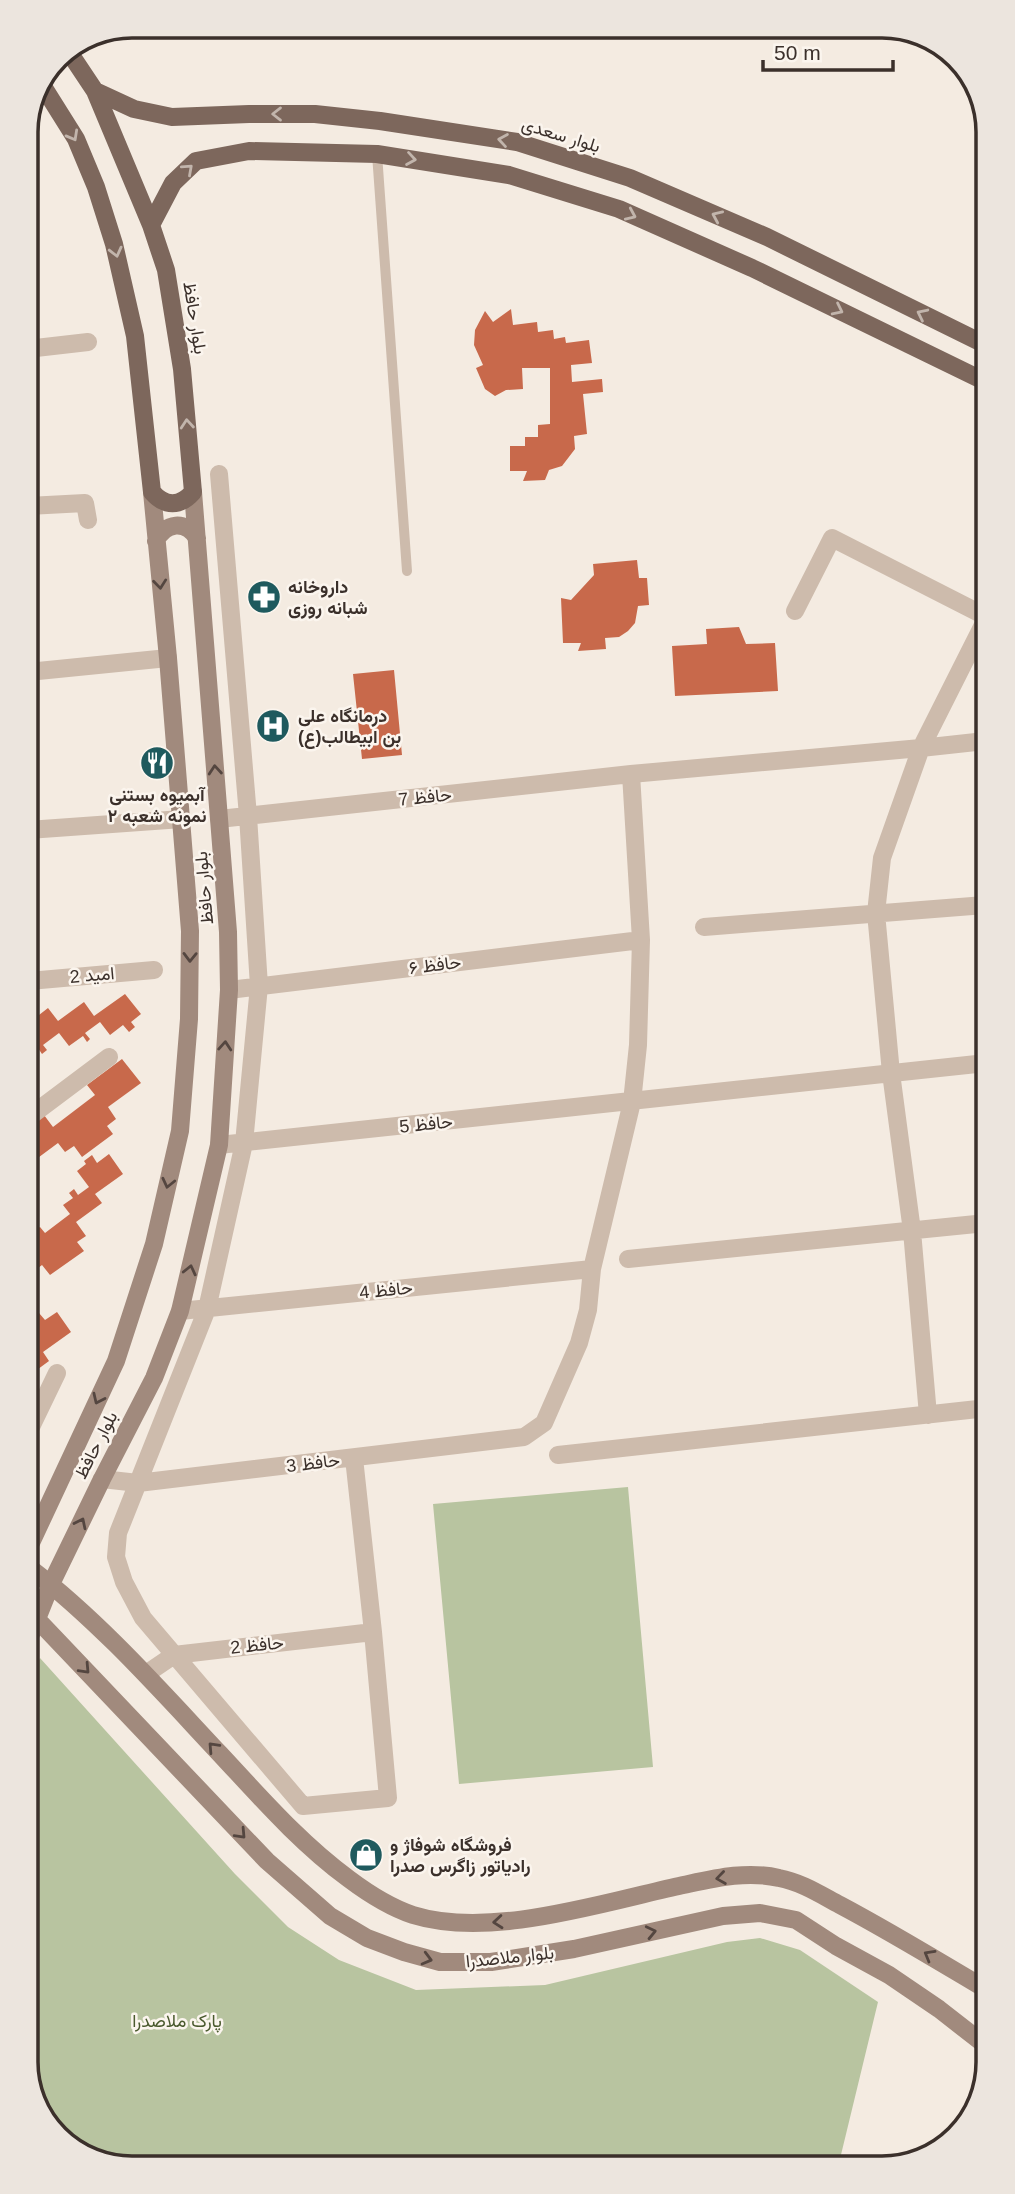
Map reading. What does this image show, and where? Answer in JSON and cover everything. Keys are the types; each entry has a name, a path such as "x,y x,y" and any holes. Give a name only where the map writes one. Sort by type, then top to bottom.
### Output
{"main road":[{"name":"بلوار حافظ","path":"38,1611 154,1378 180,1311 219,1145 229,990 228,932 193,492 178,344 166,270 151,225 95,91 74,59"},
{"name":"بلوار سعدی","path":"95,91 134,109 172,117 315,114 517,142 631,178 767,237 976,340"},
{"name":"بلوار حافظ","path":"38,1527 116,1361 154,1244 180,1132 189,1019 190,944 168,658 135,336 114,244 96,187 75,139 47,93"},
{"path":"151,225 173,183 196,161 249,151 377,154 509,175 619,209 752,268 976,377"},
{"path":"152,492 158,500 167,504 187,500 193,492"},
{"path":"156,541 163,530 176,525 188,528 197,538"},
{"name":"بلوار ملاصدرا","path":"38,1575 146,1674 293,1833 379,1901 412,1915 447,1923 488,1923 530,1919 716,1878 751,1874 779,1878 801,1885 872,1922 976,1983"},
{"name":"بلوار ملاصدرا","path":"38,1627 267,1861 330,1916 367,1938 440,1962 491,1962 574,1949 723,1916 760,1913 796,1920 889,1975 976,2038"}],"street":[{"path":"39,348 88,342"},
{"path":"219,474 248,816 259,986 244,1143 207,1309 118,1533 116,1558 124,1582 143,1618 303,1806 388,1798 354,1458"},
{"path":"39,505 85,503 88,520"},
{"path":"794,611 832,538 976,610"},
{"path":"928,1415 912,1231 891,1073 876,913 882,858 921,748 976,639"},
{"path":"204,649 234,649"},
{"path":"39,671 168,658"},
{"name":"حافظ 7","path":"219,820 631,774 976,742"},
{"path":"592,1269 632,1102 638,1045 641,940 631,774"},
{"path":"39,829 182,819"},
{"path":"704,927 976,906"},
{"name":"حافظ ۶","path":"229,990 641,940"},
{"name":"امید 2","path":"39,980 154,970"},
{"path":"38,1110 109,1057"},
{"name":"حافظ 5","path":"219,1145 976,1064"},
{"path":"628,1259 976,1224"},
{"name":"حافظ 4","path":"180,1311 592,1269"},
{"name":"حافظ 3","path":"102,1479 138,1483 524,1437 544,1423 579,1343 588,1310 592,1269"},
{"path":"38,1412 57,1373"},
{"path":"558,1455 976,1409"},
{"name":"حافظ 2","path":"146,1674 174,1654 373,1632"}],"lane":[{"path":"377,154 407,571"}],"green space":[{"path":"628,1487 653,1767 459,1784 433,1504"},
{"name":"پارک ملاصدرا","path":"40,1658 235,1874 288,1927 339,1960 416,1990 545,1985 727,1942 760,1938 800,1950 878,2002 841,2156 126,2155 114,2154 85,2143 66,2128 51,2109 43,2092 38,2062"}],"building":[{"path":"511,309 513,325 537,322 538,332 553,330 554,339 565,337 566,343 589,340 592,363 571,365 572,382 602,379 603,392 583,394 587,434 574,436 575,449 562,466 549,470 545,480 523,481 527,471 510,471 510,446 525,446 525,437 538,437 538,425 550,424 550,368 522,368 523,389 506,390 495,396 485,389 476,368 483,365 474,345 475,330 485,311 493,322"},
{"path":"637,560 639,578 647,578 649,605 638,606 635,623 628,631 619,637 605,638 606,649 578,651 581,643 563,643 561,598 571,600 594,575 593,564"},
{"path":"739,627 746,644 775,643 778,691 675,696 672,646 707,644 706,629"},
{"path":"394,670 402,755 362,759 353,674"},
{"path":"125,994 141,1014 131,1022 135,1027 129,1032 123,1025 110,1035 100,1022 85,1033 90,1039 87,1042 83,1036 69,1046 59,1033 43,1045 47,1050 42,1054 39,1049 39,1014 48,1008 58,1021 84,1002 94,1016"},
{"path":"122,1059 141,1083 108,1107 116,1119 107,1126 113,1134 82,1157 74,1146 65,1152 58,1143 38,1157 38,1119 44,1115 53,1127 95,1095 87,1085"},
{"path":"109,1154 123,1174 95,1194 102,1203 76,1222 86,1236 77,1242 84,1251 50,1275 42,1265 38,1268 38,1228 45,1233 70,1214 63,1205 73,1198 69,1193 74,1189 78,1195 89,1187 77,1171 92,1155 97,1163"},
{"path":"57,1312 71,1332 43,1352 49,1361 38,1369 38,1313 45,1320"}],"place":[{"name":"داروخانه شبانه روزی","path":"264,597"},
{"name":"درمانگاه علی بن ابیطالب(ع)","path":"273,726"},
{"name":"آبمیوه بستنی نمونه شعبه ۲","path":"157,763"},
{"name":"فروشگاه شوفاژ و رادیاتور زاگرس صدرا","path":"366,1855"}]}
